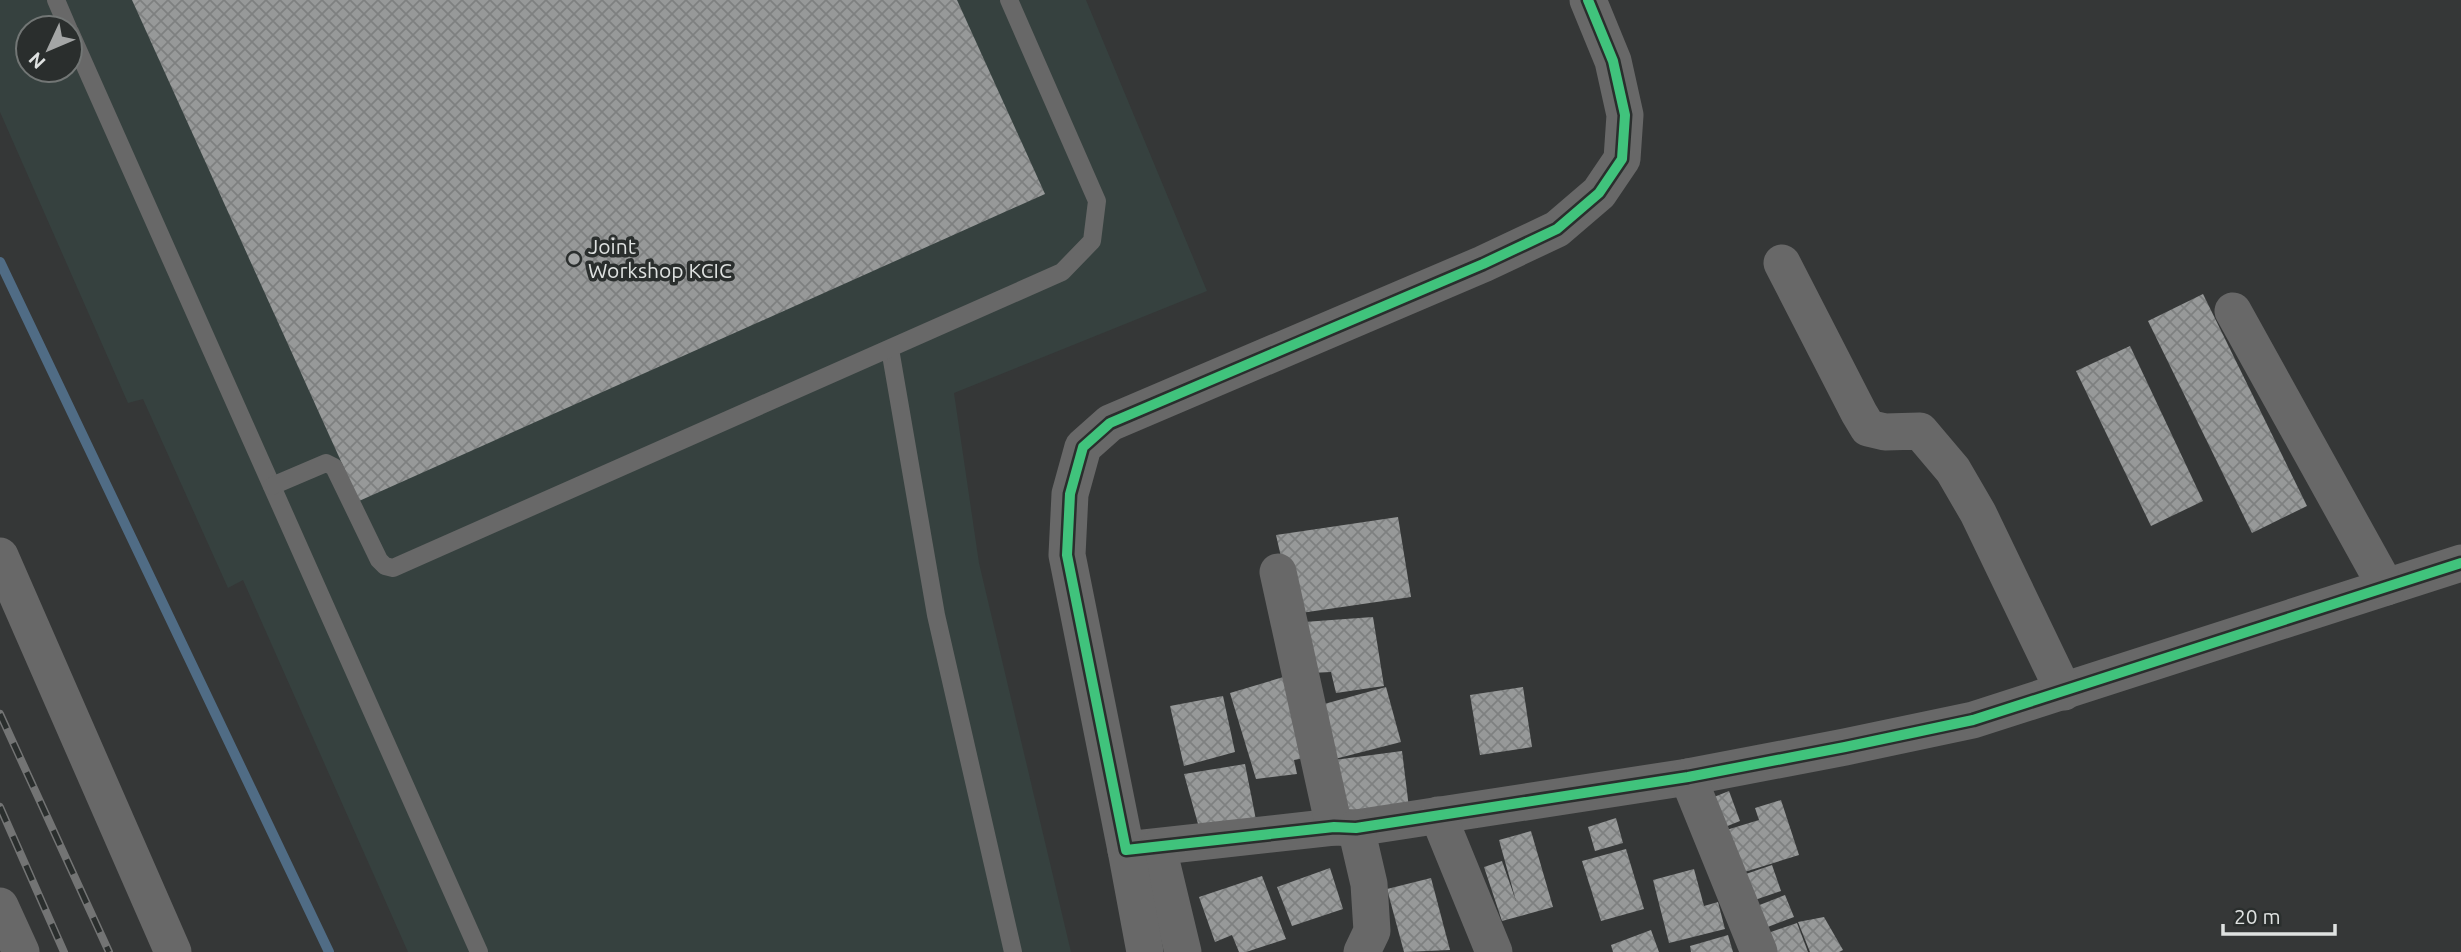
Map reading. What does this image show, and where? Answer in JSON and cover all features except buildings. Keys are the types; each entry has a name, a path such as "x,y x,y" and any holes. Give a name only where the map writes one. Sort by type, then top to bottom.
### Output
{"street":[{"path":"1183,952 1142,849 1067,555 1070,494 1083,447 1110,423 1483,264 1557,229 1599,193 1622,159 1625,116 1613,61 1588,0"},
{"path":"1782,263 1868,428 1885,432 1920,431 1953,471 1978,513 2064,692"},
{"path":"2233,311 2386,587"},
{"path":"0,556 173,952"},
{"path":"1142,849 1438,815 1688,777 1973,720 2461,563"},
{"path":"1278,572 1345,827 1369,884 1372,931 1362,952"},
{"path":"1688,777 1759,952"},
{"path":"1438,815 1494,952"},
{"path":"1142,849 1145,952"},
{"path":"0,906 21,952"}],"lane":[{"path":"272,486 326,463 334,467 379,559 385,566 393,568 1062,272 1092,241 1097,201 1009,0"},
{"path":"84,64 479,952"},
{"path":"890,349 936,615 1013,952"}],"shaded area":[{"path":"0,0 1086,0 1207,291 954,393 979,563 1071,952 408,952 243,580 228,588 143,399 128,403 0,112"}],"waterway":[{"path":"0,262 329,952"}],"railway":[{"path":"0,714 109,952"},
{"path":"0,807 64,952"}],"cycle path":[{"path":"1588,0 1613,61 1625,115 1622,159 1599,193 1557,229 1483,264 1110,423 1083,447 1070,494 1067,555 1126,850 1334,827 1356,828 1688,777 1973,720 2461,563"}],"place":[{"name":"Joint Workshop KCIC","path":"574,259"}]}
